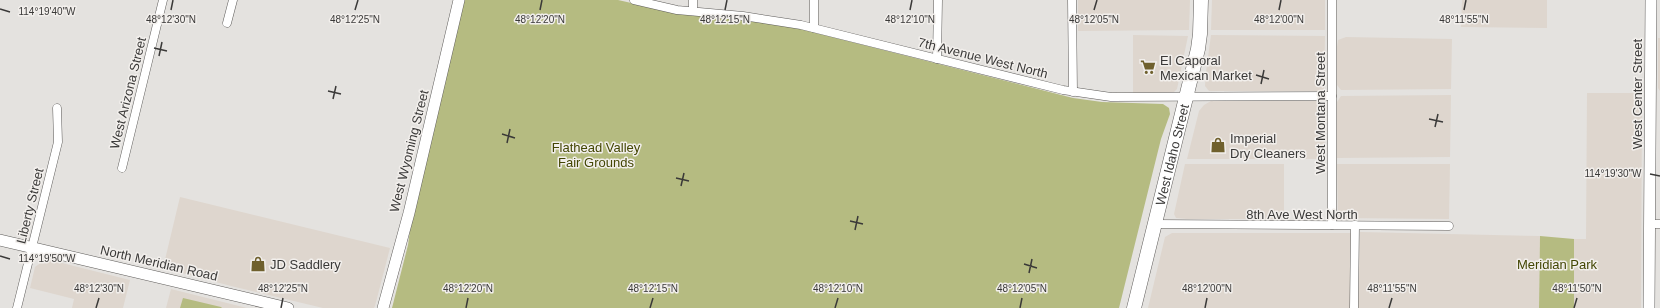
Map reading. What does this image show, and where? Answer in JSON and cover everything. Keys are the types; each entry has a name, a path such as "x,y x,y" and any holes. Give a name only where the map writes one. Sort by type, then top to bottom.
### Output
{"highway":[{"name":"West Idaho Street","path":"1134,308 1198,49 1201,0"}],"street":[{"name":"West Arizona Street","path":"122,168 163,0"},
{"path":"227,23 233,0"},
{"name":"West Wyoming Street","path":"383,308 409,214 459,0"},
{"name":"7th Avenue West North","path":"634,0 677,10 743,16 814,28 1073,92 1111,97 1332,96"},
{"path":"693,0 693,11"},
{"path":"814,0 814,28"},
{"path":"938,0 938,59"},
{"path":"1072,0 1073,92"},
{"name":"West Montana Street","path":"1332,0 1332,225"},
{"name":"West Center Street","path":"1649,308 1654,224 1655,97 1651,0"},
{"name":"Liberty Street","path":"17,308 58,142 57,108"},
{"name":"8th Ave West North","path":"1155,224 1449,226"},
{"path":"1354,308 1355,225"},
{"name":"North Meridian Road","path":"0,240 288,308"}],"shaded area":[{"path":"1078,0 1190,0 1189,30 1078,31"},
{"path":"1212,0 1325,0 1325,30 1211,30"},
{"path":"1462,0 1547,0 1547,28 1461,27"},
{"path":"1133,35 1188,36 1177,89 1173,93 1133,94"},
{"path":"1211,35 1325,36 1324,91 1209,91 1205,86"},
{"path":"1346,37 1452,39 1451,89 1341,90 1337,85 1337,47 1338,40"},
{"path":"1658,38 1660,38 1660,91 1658,88"},
{"path":"1587,93 1642,93 1641,308 1574,308 1574,239 1586,239"},
{"path":"1451,95 1450,157 1337,158 1337,102 1341,96"},
{"path":"1211,101 1322,101 1324,104 1325,159 1187,159 1199,111 1204,105"},
{"path":"1185,164 1284,164 1284,219 1176,218 1174,214"},
{"path":"1337,164 1450,164 1449,219 1338,218"},
{"path":"180,197 390,248 374,308 323,308 163,268"},
{"path":"1360,232 1540,236 1539,308 1358,308"},
{"path":"1172,233 1351,233 1350,308 1148,308 1165,237"},
{"path":"46,259 130,280 123,308 72,308 74,299 30,288 35,267"},
{"path":"171,289 247,308 166,308"}],"green space":[{"name":"Flathead Valley Fair Grounds","path":"463,0 618,0 676,13 767,23 800,29 1073,98 1102,102 1163,104 1169,108 1170,114 1161,139 1119,308 392,308 408,245 413,207"},
{"name":"Meridian Park","path":"1540,236 1574,239 1574,308 1539,308"},
{"path":"183,298 221,307 222,308 180,308"}],"place":[{"name":"El Caporal Mexican Market","path":"1148,67"},
{"name":"Imperial Dry Cleaners","path":"1218,145"},
{"name":"JD Saddlery","path":"258,264"}]}
